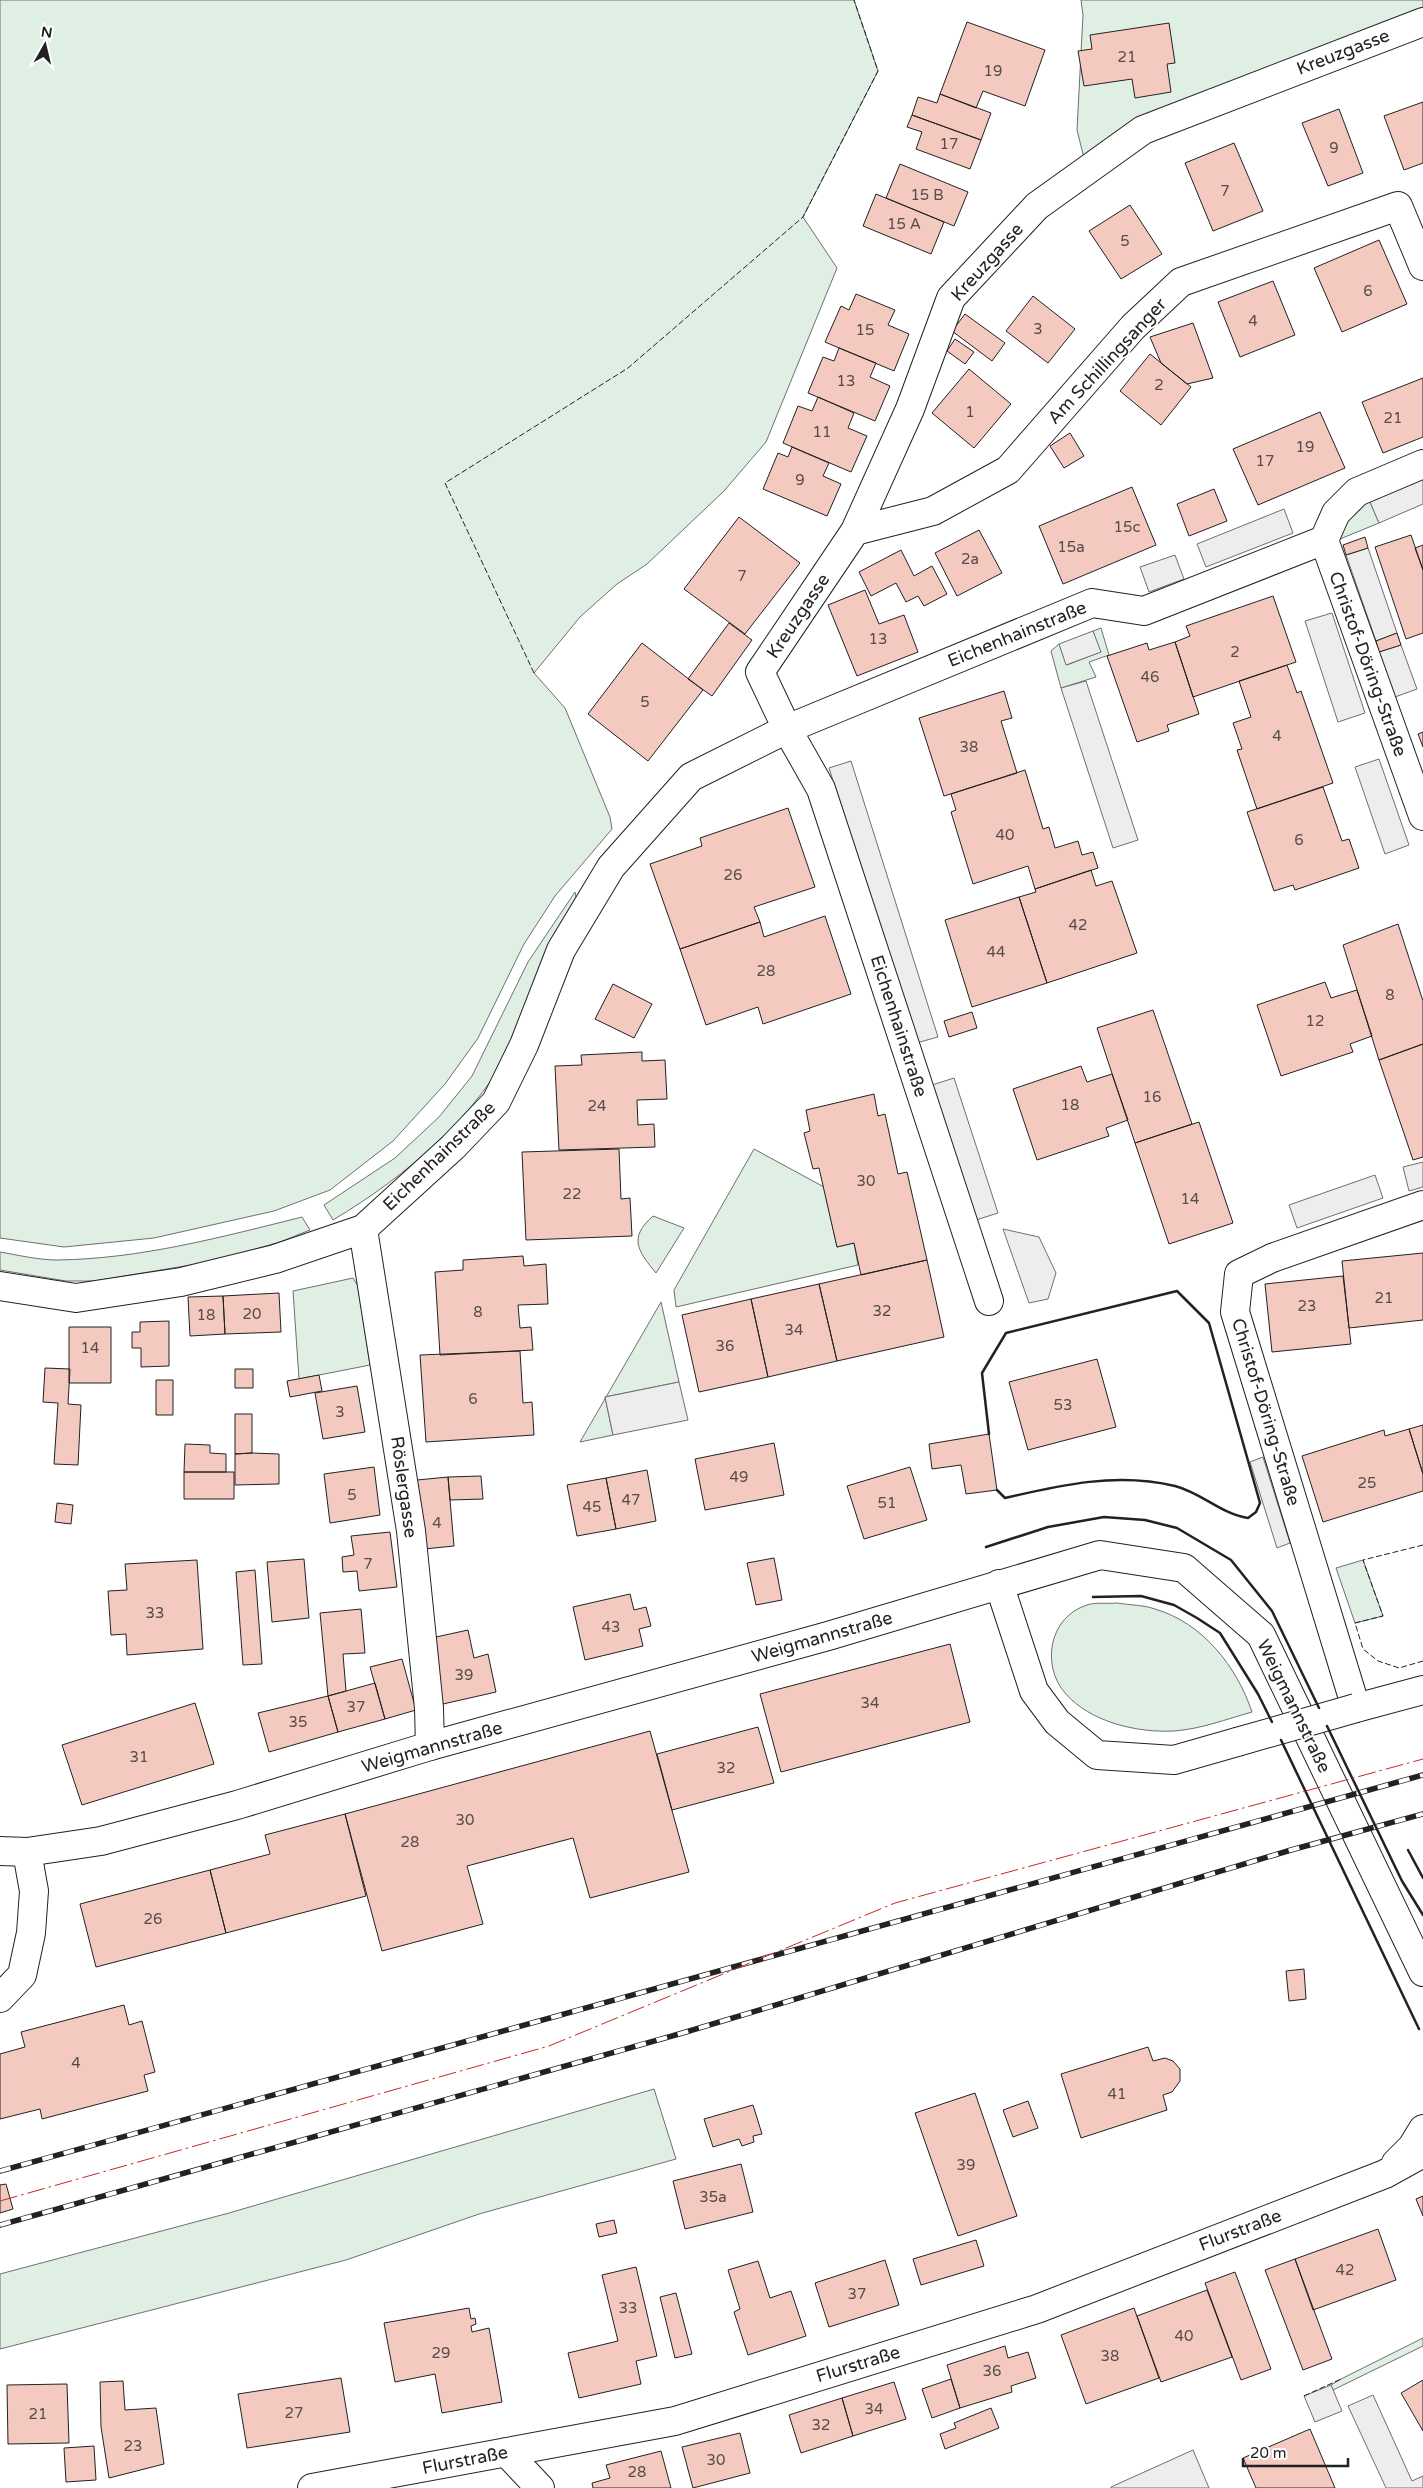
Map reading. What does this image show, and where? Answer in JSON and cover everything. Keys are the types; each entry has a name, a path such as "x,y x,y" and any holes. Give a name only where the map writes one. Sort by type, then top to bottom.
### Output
{"street":[{"name":"Kreuzgasse","path":"787,729 760,672 855,531 910,409 952,298 1037,206 1143,130 1423,22"},
{"name":"Am Schillingsanger","path":"855,531 933,511 1008,470 1133,327 1181,282 1398,206 1423,266"},
{"path":"1324,540 1336,513 1357,492 1423,464"},
{"name":"Eichenhainstraße","path":"0,1286 76,1298 171,1283 275,1259 363,1229 453,1147 496,1102 524,1045 561,950 611,867 691,778 787,729 1092,603 1144,611 1324,540"},
{"name":"Christof-Döring-Straße","path":"1324,540 1423,816"},
{"name":"Eichenhainstraße","path":"787,729 821,789 989,1301"},
{"name":"Christof-Döring-Straße","path":"1356,1708 1235,1312 1239,1274 1272,1258 1423,1206"},
{"name":"Röslergasse","path":"363,1229 411,1531 429,1708 430,1746"},
{"name":"Weigmannstraße","path":"0,1851 27,1852 102,1841 210,1812 430,1746 828,1636 1100,1555 1184,1568 1260,1635 1423,1972"},
{"path":"999,1584 1034,1691 1057,1722 1097,1755 1174,1760 1423,1690"},
{"path":"0,1998 22,1975 31,1933 34,1891 27,1852"},
{"name":"Flurstraße","path":"1385,2174 1412,2146 1423,2129"},
{"name":"Flurstraße","path":"312,2488 675,2421 1037,2309 1385,2174 1423,2153"},
{"path":"506,2452 540,2488"}],"green space":[{"path":"0,0 854,0 878,71 803,217 837,268 766,442 724,491 647,564 617,584 580,617 534,673 565,708 610,817 612,829 555,896 524,944 478,1038 445,1084 393,1141 330,1190 274,1211 154,1238 64,1247 0,1238"},
{"path":"1081,0 1423,0 1423,11 1085,162 1077,130 1083,15"},
{"path":"1370,502 1379,523 1340,539 1343,525 1348,515"},
{"path":"1101,628 1109,655 1089,662 1096,677 1061,688 1051,651 1059,644 1067,665 1100,652 1093,631"},
{"path":"575,892 576,897 559,931 516,1037 501,1065 482,1092 438,1142 413,1164 360,1203 333,1220 324,1205 395,1158 439,1117 472,1076 528,962"},
{"path":"754,1149 824,1187 837,1247 854,1243 858,1265 676,1307 674,1290"},
{"path":"653,1216 684,1228 656,1273 644,1258 638,1244 640,1231"},
{"path":"302,1217 310,1230 280,1242 209,1262 94,1281 66,1281 0,1270 0,1252 50,1260 119,1256 181,1246"},
{"path":"353,1278 358,1286 370,1365 299,1379 293,1291"},
{"path":"661,1302 679,1382 606,1397"},
{"path":"605,1398 613,1435 580,1442"},
{"path":"1363,1560 1383,1616 1355,1623 1336,1568"},
{"path":"1117,1603 1151,1608 1172,1616 1203,1636 1227,1663 1237,1679 1252,1712 1194,1728 1160,1731 1130,1728 1115,1724 1087,1711 1075,1703 1057,1682 1053,1669 1051,1656 1057,1631 1064,1620 1074,1611 1087,1605"},
{"path":"654,2089 676,2159 479,2214 346,2260 0,2349 0,2274 229,2213"},
{"path":"1423,2338 1423,2346 1333,2390 1331,2385 1341,2379"}],"shaded area":[{"path":"1423,479 1423,504 1379,523 1370,502"},
{"path":"1284,509 1293,533 1206,567 1197,544"},
{"path":"1368,548 1397,633 1376,641 1346,555"},
{"path":"1175,555 1184,579 1149,592 1140,567"},
{"path":"1332,613 1365,713 1338,722 1305,621"},
{"path":"1093,631 1101,652 1066,665 1059,644"},
{"path":"1401,645 1417,689 1395,697 1379,652"},
{"path":"1086,681 1138,840 1113,848 1061,688"},
{"path":"1379,759 1409,845 1385,854 1355,767"},
{"path":"851,761 938,1037 916,1043 829,768"},
{"path":"954,1078 998,1213 976,1220 932,1085"},
{"path":"1423,1162 1423,1187 1409,1191 1403,1167"},
{"path":"1375,1175 1383,1198 1297,1228 1289,1205"},
{"path":"1003,1229 1039,1237 1056,1273 1048,1299 1029,1303"},
{"path":"679,1382 688,1420 613,1435 605,1397"},
{"path":"1263,1457 1290,1543 1277,1548 1250,1462"},
{"path":"1331,2385 1342,2411 1315,2422 1304,2396"},
{"path":"1373,2395 1412,2481 1423,2476 1423,2488 1386,2488 1348,2406"},
{"path":"1193,2450 1209,2488 1111,2488 1111,2487"}],"building":[{"path":"967,22 1045,50 1025,106 983,91 976,108 940,94"},
{"path":"1169,23 1175,63 1167,64 1171,92 1135,98 1132,79 1084,86 1078,51 1092,49 1090,35"},
{"path":"940,94 991,113 981,140 912,115 918,97 937,103"},
{"path":"1423,102 1423,163 1404,170 1384,116"},
{"path":"1339,109 1363,173 1328,186 1302,123"},
{"path":"912,115 981,140 970,169 916,149 922,132 907,127"},
{"path":"1234,143 1263,211 1213,231 1185,163"},
{"path":"900,164 968,192 954,226 886,198"},
{"path":"876,194 944,222 931,254 863,226"},
{"path":"1130,205 1162,254 1121,279 1089,231"},
{"path":"1379,240 1407,304 1342,332 1314,268"},
{"path":"1273,281 1295,335 1240,357 1218,302"},
{"path":"856,294 895,310 888,325 909,334 894,371 825,342 841,306 849,310"},
{"path":"1033,296 1075,329 1048,363 1006,331"},
{"path":"965,314 1005,343 992,361 952,331"},
{"path":"1193,323 1213,378 1187,384 1161,363 1150,337"},
{"path":"955,339 974,352 965,364 947,351"},
{"path":"839,348 876,363 870,377 890,386 875,421 808,393 823,357 834,361"},
{"path":"1150,354 1191,387 1161,425 1120,391"},
{"path":"969,369 1011,404 974,448 932,413"},
{"path":"1423,378 1423,437 1383,453 1362,402"},
{"path":"818,397 854,413 848,428 867,436 851,472 783,443 798,406 812,411"},
{"path":"1320,412 1345,468 1258,505 1233,449"},
{"path":"1070,433 1084,456 1064,468 1050,446"},
{"path":"792,447 829,463 823,476 841,484 827,516 763,489 778,453 788,457"},
{"path":"1132,487 1156,545 1063,584 1039,526"},
{"path":"1214,489 1227,521 1189,536 1177,504"},
{"path":"739,517 800,563 745,634 684,589"},
{"path":"979,530 1002,573 957,596 935,553"},
{"path":"1411,535 1423,570 1423,633 1406,639 1375,547"},
{"path":"1365,537 1368,548 1346,555 1343,545"},
{"path":"1423,545 1423,570 1415,548"},
{"path":"901,550 914,576 932,566 947,594 924,606 918,596 906,602 896,583 871,596 859,572"},
{"path":"865,590 879,624 904,615 918,652 857,676 828,605"},
{"path":"1273,596 1296,662 1193,697 1175,642 1190,636 1186,626"},
{"path":"729,623 752,640 712,696 688,679"},
{"path":"1397,633 1401,645 1379,652 1376,641"},
{"path":"1175,642 1199,714 1167,725 1169,731 1137,742 1107,656 1147,643 1149,650"},
{"path":"642,643 703,690 648,761 588,714"},
{"path":"1287,665 1297,693 1301,691 1333,783 1257,809 1237,750 1242,749 1233,723 1251,717 1239,681"},
{"path":"1004,691 1012,718 1001,721 1017,773 944,796 919,718"},
{"path":"1423,732 1423,747 1418,734"},
{"path":"1025,770 1043,829 1049,827 1055,848 1078,841 1082,855 1093,852 1098,868 1035,889 1028,866 973,884 951,812 956,810 951,794"},
{"path":"1323,787 1342,841 1349,839 1359,868 1295,890 1293,885 1274,891 1247,812"},
{"path":"788,808 815,887 754,907 760,922 680,949 650,864 702,846 700,838"},
{"path":"1091,870 1096,886 1112,881 1137,953 1047,983 1019,897 1036,892 1035,889"},
{"path":"1019,897 1047,983 972,1007 945,920"},
{"path":"825,916 851,994 763,1024 758,1007 706,1025 680,949 760,922 764,937"},
{"path":"1398,924 1423,1001 1423,1044 1379,1060 1343,945"},
{"path":"1325,982 1331,998 1357,990 1372,1036 1350,1044 1353,1052 1281,1076 1257,1005"},
{"path":"613,984 652,1004 634,1038 595,1019"},
{"path":"1153,1010 1192,1124 1135,1143 1097,1028"},
{"path":"972,1012 977,1028 949,1037 944,1021"},
{"path":"1423,1044 1423,1157 1413,1160 1379,1060"},
{"path":"642,1052 642,1061 665,1060 667,1099 637,1100 638,1125 654,1124 655,1147 559,1150 555,1066 582,1065 581,1055"},
{"path":"1081,1066 1087,1082 1112,1074 1128,1120 1106,1128 1109,1136 1037,1160 1013,1089"},
{"path":"874,1094 878,1116 885,1114 898,1174 907,1172 927,1260 861,1275 854,1243 837,1247 819,1168 813,1169 804,1133 810,1131 806,1110"},
{"path":"1199,1122 1233,1223 1169,1244 1135,1143"},
{"path":"619,1149 621,1199 630,1198 632,1236 526,1240 522,1152"},
{"path":"1423,1253 1423,1320 1349,1328 1342,1261"},
{"path":"523,1256 524,1266 546,1264 548,1304 518,1305 520,1328 531,1327 533,1350 440,1355 435,1272 463,1270 463,1260"},
{"path":"927,1260 944,1337 837,1361 819,1284"},
{"path":"1343,1276 1351,1344 1272,1352 1265,1284"},
{"path":"819,1284 837,1361 768,1377 751,1299"},
{"path":"279,1293 281,1332 225,1334 223,1296"},
{"path":"223,1296 225,1334 190,1336 188,1297"},
{"path":"751,1299 768,1377 699,1392 682,1315"},
{"path":"169,1321 169,1366 141,1367 141,1348 132,1348 132,1332 140,1332 140,1322"},
{"path":"69,1327 111,1327 111,1383 69,1383"},
{"path":"520,1351 523,1403 532,1402 534,1435 426,1442 420,1355"},
{"path":"1097,1359 1116,1427 1028,1450 1009,1382"},
{"path":"45,1368 70,1369 68,1404 81,1405 78,1465 54,1464 58,1403 43,1402"},
{"path":"235,1369 253,1369 253,1388 235,1388"},
{"path":"319,1375 322,1391 290,1397 287,1381"},
{"path":"156,1380 173,1380 173,1415 156,1415"},
{"path":"357,1386 365,1432 323,1439 315,1393"},
{"path":"235,1414 252,1414 252,1453 235,1454"},
{"path":"1423,1425 1423,1474 1409,1429"},
{"path":"1409,1429 1423,1474 1423,1491 1323,1522 1302,1456 1384,1430 1385,1436"},
{"path":"989,1434 997,1490 966,1494 961,1465 932,1469 929,1444"},
{"path":"774,1443 784,1495 705,1510 695,1459"},
{"path":"185,1444 210,1445 210,1453 226,1454 226,1472 184,1472"},
{"path":"235,1454 279,1454 279,1484 235,1485"},
{"path":"374,1467 380,1515 330,1523 324,1474"},
{"path":"910,1467 927,1520 864,1539 847,1486"},
{"path":"647,1470 656,1521 616,1529 606,1478"},
{"path":"184,1472 234,1472 234,1499 184,1499"},
{"path":"481,1476 483,1499 450,1500 448,1477"},
{"path":"448,1477 454,1546 424,1549 417,1480"},
{"path":"606,1478 616,1529 577,1536 567,1485"},
{"path":"57,1503 73,1505 71,1524 55,1522"},
{"path":"390,1532 397,1587 359,1591 357,1571 343,1572 342,1557 354,1555 351,1536"},
{"path":"774,1558 782,1600 756,1605 747,1563"},
{"path":"304,1559 309,1618 272,1622 267,1562"},
{"path":"197,1560 203,1649 127,1655 126,1634 111,1635 108,1591 127,1590 125,1564"},
{"path":"255,1570 262,1664 243,1665 236,1572"},
{"path":"630,1594 634,1610 646,1607 651,1626 639,1629 643,1646 585,1660 573,1607"},
{"path":"361,1609 365,1653 343,1654 346,1691 328,1696 320,1613"},
{"path":"468,1630 474,1658 488,1654 496,1692 443,1704 427,1639"},
{"path":"950,1644 970,1722 781,1772 760,1694"},
{"path":"402,1659 416,1710 385,1719 370,1667"},
{"path":"375,1683 385,1719 338,1732 328,1696"},
{"path":"328,1696 338,1732 269,1752 258,1713"},
{"path":"195,1703 214,1764 82,1805 62,1745"},
{"path":"758,1727 774,1783 672,1810 657,1754"},
{"path":"650,1731 689,1872 590,1898 573,1838 467,1866 483,1924 382,1951 345,1814"},
{"path":"345,1814 366,1896 226,1933 210,1870 270,1854 265,1835"},
{"path":"210,1870 226,1933 96,1967 80,1904"},
{"path":"1304,1969 1306,1999 1289,2001 1286,1971"},
{"path":"124,2005 129,2025 142,2021 155,2072 144,2075 148,2091 42,2119 40,2109 0,2119 0,2054 25,2047 21,2032"},
{"path":"1148,2047 1153,2061 1165,2058 1173,2061 1180,2069 1180,2081 1172,2092 1163,2095 1167,2110 1081,2138 1061,2074"},
{"path":"975,2093 1017,2216 958,2236 915,2113"},
{"path":"1028,2101 1038,2128 1013,2137 1003,2110"},
{"path":"753,2105 762,2134 753,2136 754,2142 742,2146 739,2139 713,2147 704,2119"},
{"path":"741,2164 753,2212 685,2229 673,2181"},
{"path":"6,2184 13,2209 0,2213 0,2185"},
{"path":"1423,2196 1423,2216 1416,2199"},
{"path":"614,2220 617,2233 599,2237 596,2224"},
{"path":"1378,2229 1396,2280 1313,2310 1295,2259"},
{"path":"976,2240 984,2266 921,2285 913,2259"},
{"path":"1295,2259 1332,2359 1303,2370 1265,2270"},
{"path":"885,2260 899,2305 829,2327 815,2283"},
{"path":"758,2261 770,2298 791,2291 806,2336 748,2355 734,2312 740,2309 728,2270"},
{"path":"636,2267 657,2356 636,2361 641,2384 579,2398 568,2353 618,2341 602,2275"},
{"path":"1235,2272 1271,2369 1241,2380 1205,2283"},
{"path":"1207,2290 1232,2357 1161,2382 1137,2316"},
{"path":"676,2293 692,2354 675,2358 660,2297"},
{"path":"469,2308 471,2319 475,2318 476,2324 471,2326 472,2332 489,2328 502,2402 442,2413 435,2374 395,2382 384,2323"},
{"path":"1134,2308 1159,2378 1086,2404 1061,2335"},
{"path":"1005,2346 1008,2358 1028,2352 1036,2378 1011,2386 1012,2392 960,2408 947,2365"},
{"path":"341,2378 350,2432 247,2448 238,2394"},
{"path":"951,2379 960,2408 932,2418 922,2389"},
{"path":"1423,2380 1423,2431 1401,2393"},
{"path":"123,2381 125,2410 156,2408 164,2464 109,2478 101,2427 100,2382"},
{"path":"894,2382 906,2419 853,2436 842,2398"},
{"path":"67,2384 69,2443 8,2444 7,2385"},
{"path":"842,2398 853,2436 801,2453 789,2415"},
{"path":"991,2408 999,2428 945,2449 940,2434 956,2428 954,2423"},
{"path":"1310,2429 1335,2488 1256,2488 1243,2458"},
{"path":"740,2433 750,2473 693,2488 682,2447"},
{"path":"94,2446 96,2480 66,2482 64,2448"},
{"path":"661,2451 671,2488 593,2488 592,2483 610,2478 606,2465"}],"railway":[{"path":"0,2171 1423,1775"},
{"path":"0,2225 686,2032 1291,1850 1423,1814"}],"fence":[{"path":"534,673 445,483 628,368 803,217 878,71 854,0"},
{"path":"986,1547 1048,1527 1104,1517 1145,1520 1177,1528 1231,1560 1272,1611 1319,1708"},
{"path":"1423,1545 1363,1560 1383,1616 1355,1623 1363,1649 1378,1661 1399,1668 1423,1661"},
{"path":"1093,1597 1141,1596 1174,1605 1220,1633 1258,1694 1272,1722"},
{"path":"1327,1726 1402,1881 1423,1915"},
{"path":"1281,1740 1419,2029"},
{"path":"1408,1850 1423,1878"},
{"path":"1304,2396 1341,2379"}],"wall":[{"path":"989,1434 982,1373 1006,1333 1177,1291 1209,1323 1260,1503 1256,1512 1248,1518 1220,1508 1185,1489 1153,1482 1132,1480 1089,1482 1005,1498 997,1490"},
{"path":"986,1547 1048,1527 1104,1517 1145,1520 1177,1528 1231,1560 1272,1611 1319,1708"},
{"path":"1093,1597 1141,1596 1174,1605 1220,1633 1258,1694 1272,1722"},
{"path":"1327,1726 1402,1881 1423,1915"},
{"path":"1281,1740 1419,2029"},
{"path":"1408,1850 1423,1878"}],"power":[{"path":"0,2201 549,2046 895,1903 1423,1759"}]}
